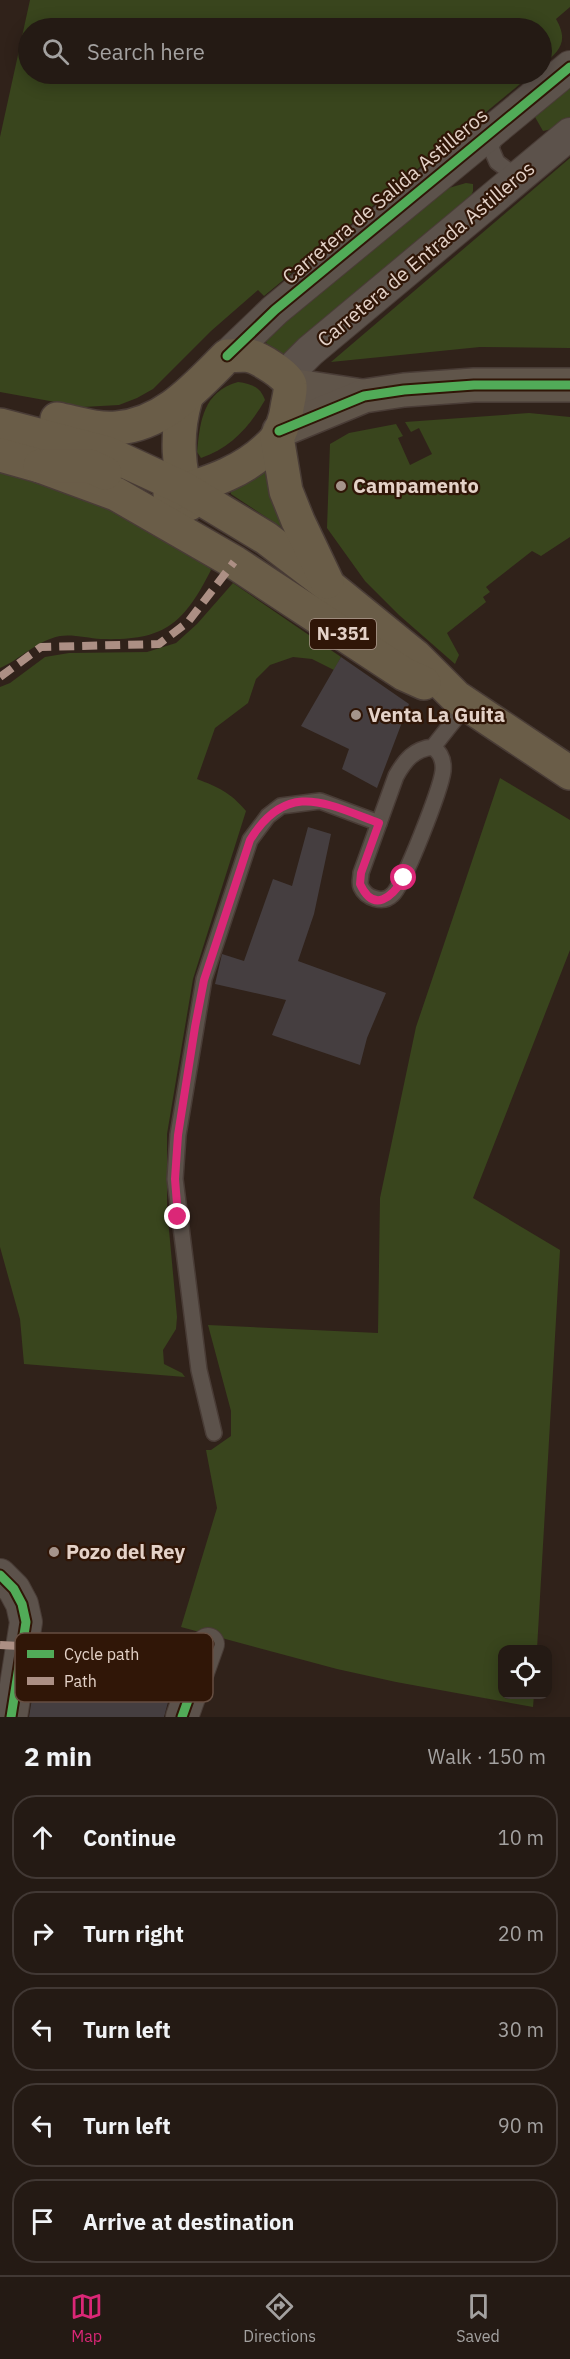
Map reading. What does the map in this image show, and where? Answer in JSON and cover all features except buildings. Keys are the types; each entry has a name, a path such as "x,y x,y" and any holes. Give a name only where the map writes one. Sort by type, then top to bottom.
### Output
{"highway":[{"path":"0,406 91,427 116,428 151,419 186,398 227,356 249,356 266,362 289,382 286,414 278,434 258,455 233,472 184,489 168,494 148,492 90,466 40,466"},
{"path":"186,398 179,420 177,439 184,489 190,508 228,545 234,562"},
{"name":"N-351","path":"0,425 107,453 184,489 266,538 415,656 462,700 570,773"},
{"path":"278,434 286,491 329,586"},
{"name":"N-351","path":"0,455 40,466 116,494 234,562 404,674 462,700"}],"street":[{"name":"Carretera de Salida Astilleros","path":"552,82 570,68"},
{"name":"Carretera de Salida Astilleros","path":"227,356 275,310 550,84"},
{"name":"Carretera de Entrada Astilleros","path":"289,382 296,365 310,351 570,134"},
{"path":"289,382 364,396"},
{"path":"278,434 364,396 404,390 463,386 570,385"},
{"path":"0,1575 14,1589 22,1604 26,1622 19,1633"},
{"path":"11,1646 11,1717"},
{"path":"182,1717 187,1702"}],"lane":[{"path":"513,113 492,139 493,156 501,167 509,171 538,160"},
{"path":"433,747 462,700"},
{"path":"433,747 439,752 442,760 442,780 404,878 392,896 381,900 369,896 360,884 361,873 396,776 402,765 415,751 433,747"},
{"path":"214,1433 197,1359 175,1179 178,1135 204,980 250,840 268,816 281,806 320,801 379,823"}],"green space":[{"path":"30,0 570,0 570,7 556,19 562,40 552,57 552,18 26,18"},
{"path":"18,55 18,84 520,84 264,296 258,290 211,331 153,389 119,405 83,407 0,392 0,137"},
{"path":"570,83 570,117 557,128 543,131 535,117"},
{"path":"570,158 570,348 480,347 331,362"},
{"path":"466,183 473,184 473,191 467,206 287,355 278,356 267,346 268,336 442,190"},
{"path":"238,382 254,386 265,400 239,435 222,448 201,458 197,452 200,429 210,400 226,387"},
{"path":"529,413 570,417 570,537 541,556 532,551 486,587 490,592 483,597 486,602 447,633 459,655 455,664 399,615 365,581 327,528 330,444 349,433 396,424 403,436 398,438 410,465 432,454 419,428 411,432 405,422"},
{"path":"264,468 269,491 285,525 281,527 231,494 231,489"},
{"path":"0,471 145,524 207,563 211,570 201,589 181,617 156,633 123,639 75,636 51,638 0,668"},
{"path":"233,583 341,657 334,670 312,659 293,657 270,665 256,679 248,703 215,728 197,779 223,791 235,799 246,811 193,979 167,1134 167,1208 177,1317 176,1329 163,1350 164,1364 182,1373 185,1377 24,1364 20,1319 0,1247 0,687 10,683 45,657 69,653 147,652 176,643 197,624"},
{"path":"500,778 570,820 570,950 473,1198 560,1250 537,1645 498,1645 498,1699 534,1699 533,1707 337,1669 213,1636 213,1633 181,1627 217,1508 206,1450 211,1450 231,1436 231,1411 208,1325 378,1333 380,1198 416,1027"}],"marked path":[{"path":"0,677 41,647 159,644 188,622 234,562"},
{"path":"0,1645 15,1646"}],"cycle path":[{"path":"552,82 570,67"},
{"path":"227,356 275,310 549,84"},
{"path":"279,431 364,396 404,390 474,385 570,385"},
{"path":"0,1575 14,1589 22,1604 26,1622 24,1633"},
{"path":"11,1717 15,1692"},
{"path":"182,1717 187,1702"}],"place":[{"name":"Campamento","path":"341,486"},
{"name":"Venta La Guita","path":"356,715"},
{"name":"Pozo del Rey","path":"54,1552"}],"route":[{"path":"178,1217 175,1179 178,1135 204,980 250,840 258,827 281,806 297,802 320,801 379,823 361,873 360,884 369,896 374,899 387,899 397,890 404,878"}]}
